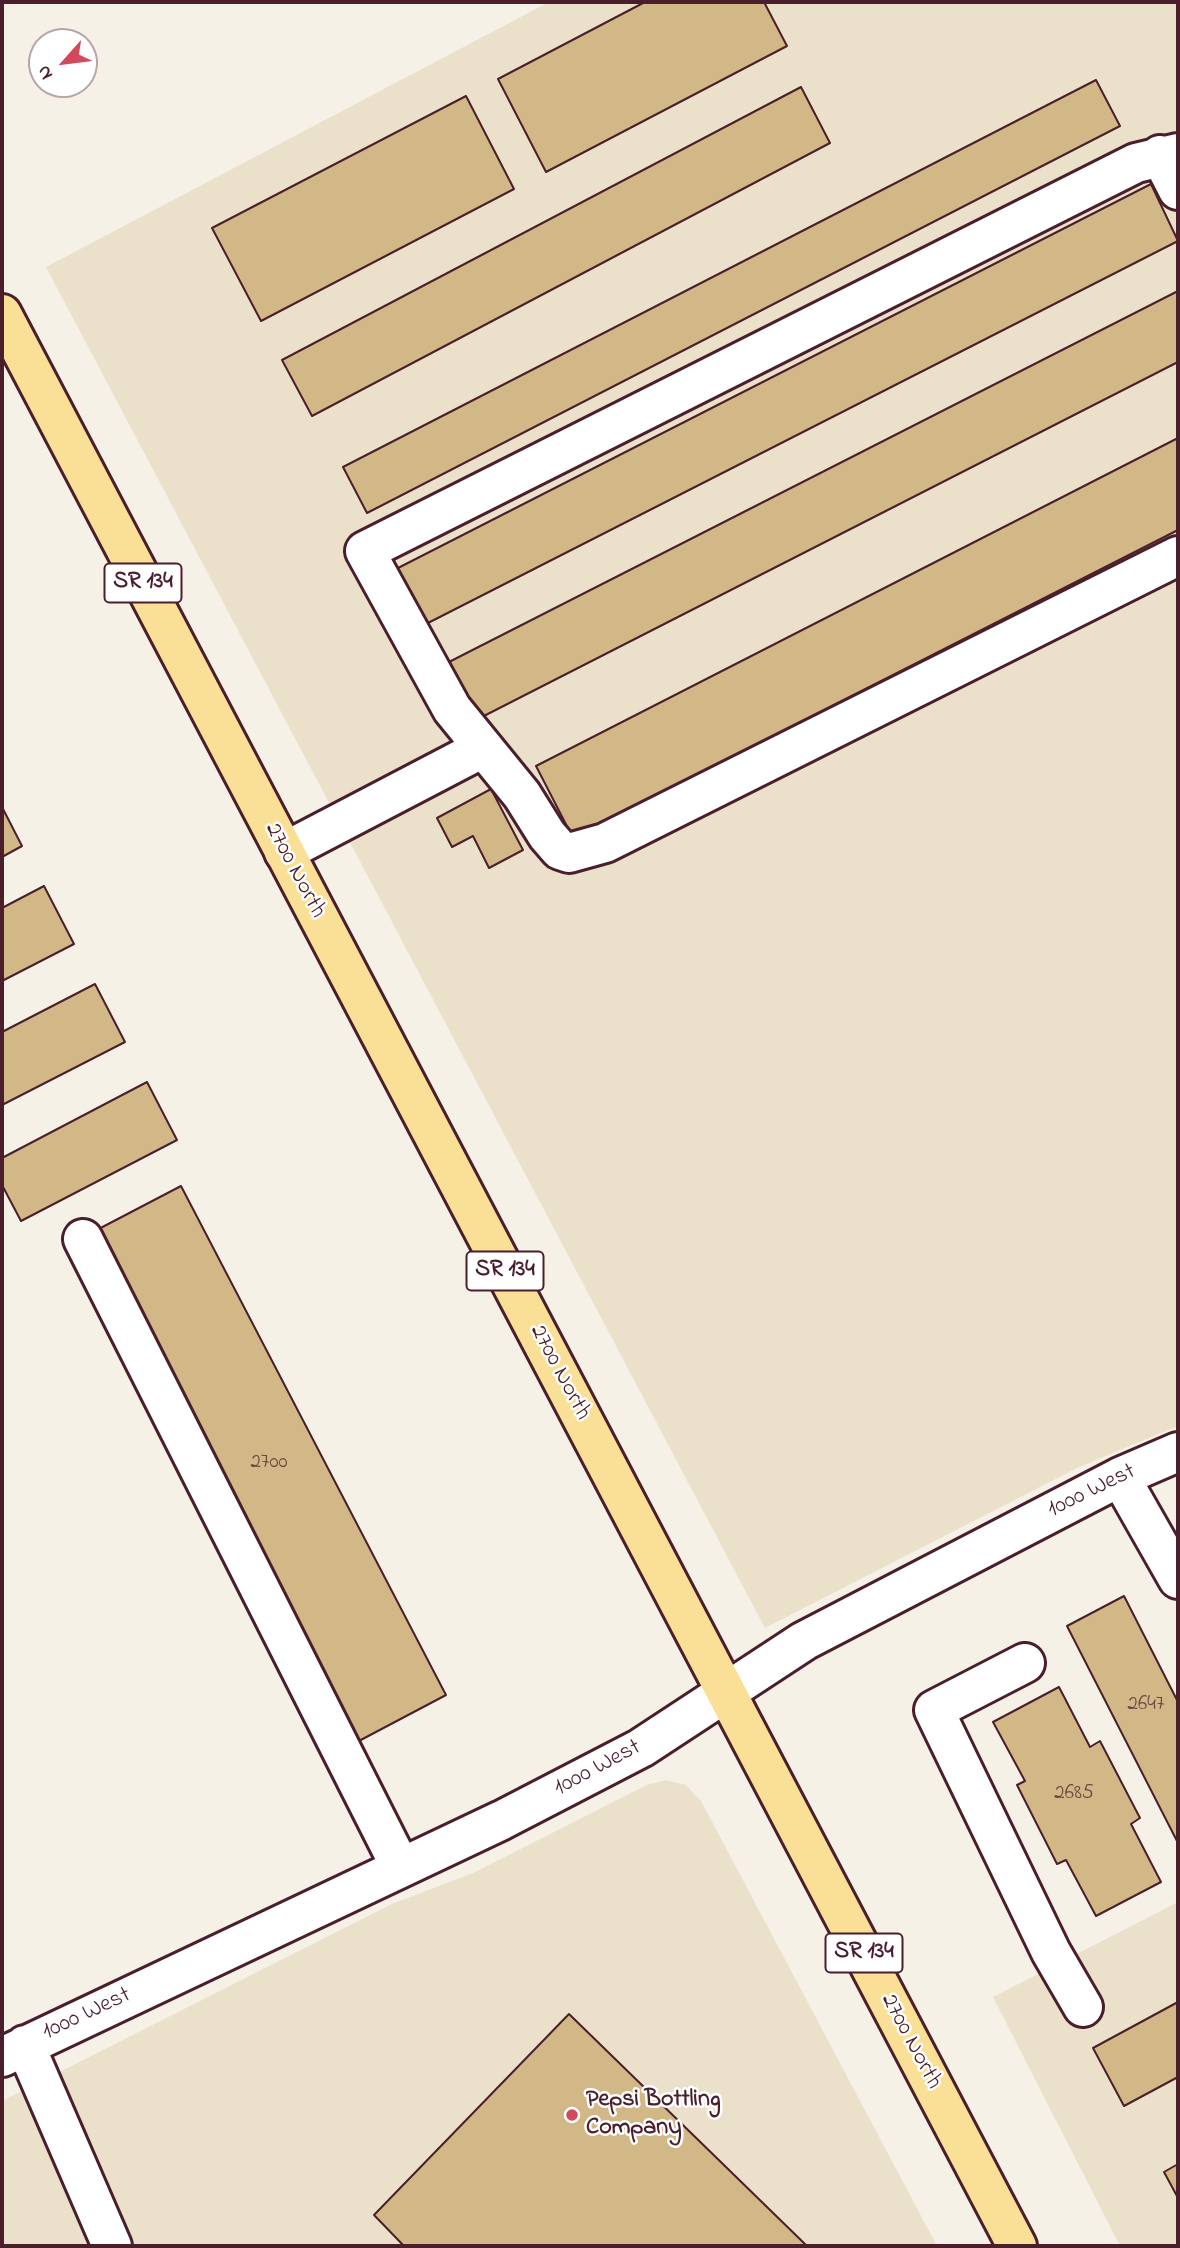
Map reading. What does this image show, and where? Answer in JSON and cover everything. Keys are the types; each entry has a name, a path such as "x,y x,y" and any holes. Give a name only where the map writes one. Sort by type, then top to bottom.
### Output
{"main road":[{"name":"2700 North","path":"2,314 1017,2246"}],"street":[{"path":"1178,190 1169,154 1136,163 365,551 452,709 522,795 560,850 582,852 1178,556"},
{"path":"284,852 482,748"},
{"path":"83,1239 400,1866"},
{"name":"1000 West","path":"13,2051 502,1820 641,1748 804,1640 1120,1477 1178,1452"},
{"path":"1120,1477 1176,1570"},
{"path":"1025,1663 934,1710 1051,1952 1083,2007"},
{"path":"13,2051 112,2246"}],"shaded area":[{"path":"549,2 1178,2 1178,1426 1079,1467 765,1628 46,267"},
{"path":"666,1780 686,1785 701,1801 937,2246 2,2246 2,2101 392,1904 473,1873 647,1785"},
{"path":"1178,1902 1178,2246 1120,2246 993,1997"}],"building":[{"path":"645,2 764,2 787,46 546,172 498,79"},
{"path":"1096,80 1120,126 367,513 343,467"},
{"path":"801,87 830,143 312,416 282,360"},
{"path":"466,96 514,189 261,321 212,228"},
{"path":"1151,184 1178,241 426,624 398,568"},
{"path":"1178,291 1178,362 476,720 447,663"},
{"path":"1178,438 1178,530 573,838 536,766"},
{"path":"491,789 523,850 489,868 473,836 452,847 437,818"},
{"path":"2,807 22,846 2,857"},
{"path":"44,886 74,944 2,981 2,908"},
{"path":"95,984 125,1042 2,1105 2,1032"},
{"path":"147,1082 177,1140 21,1221 2,1185 2,1158"},
{"path":"181,1186 446,1695 357,1742 91,1233"},
{"path":"1124,1596 1178,1702 1178,1843 1067,1626"},
{"path":"1059,1687 1090,1747 1100,1741 1140,1818 1131,1824 1161,1882 1096,1916 1066,1860 1057,1864 1017,1785 1025,1781 993,1722"},
{"path":"1178,2002 1178,2077 1124,2106 1093,2048"},
{"name":"Pepsi Bottling Company","path":"569,2014 807,2246 404,2246 374,2215"},
{"path":"1178,2164 1178,2198 1164,2172"}],"place":[{"name":"Pepsi Bottling Company","path":"572,2115"}]}
